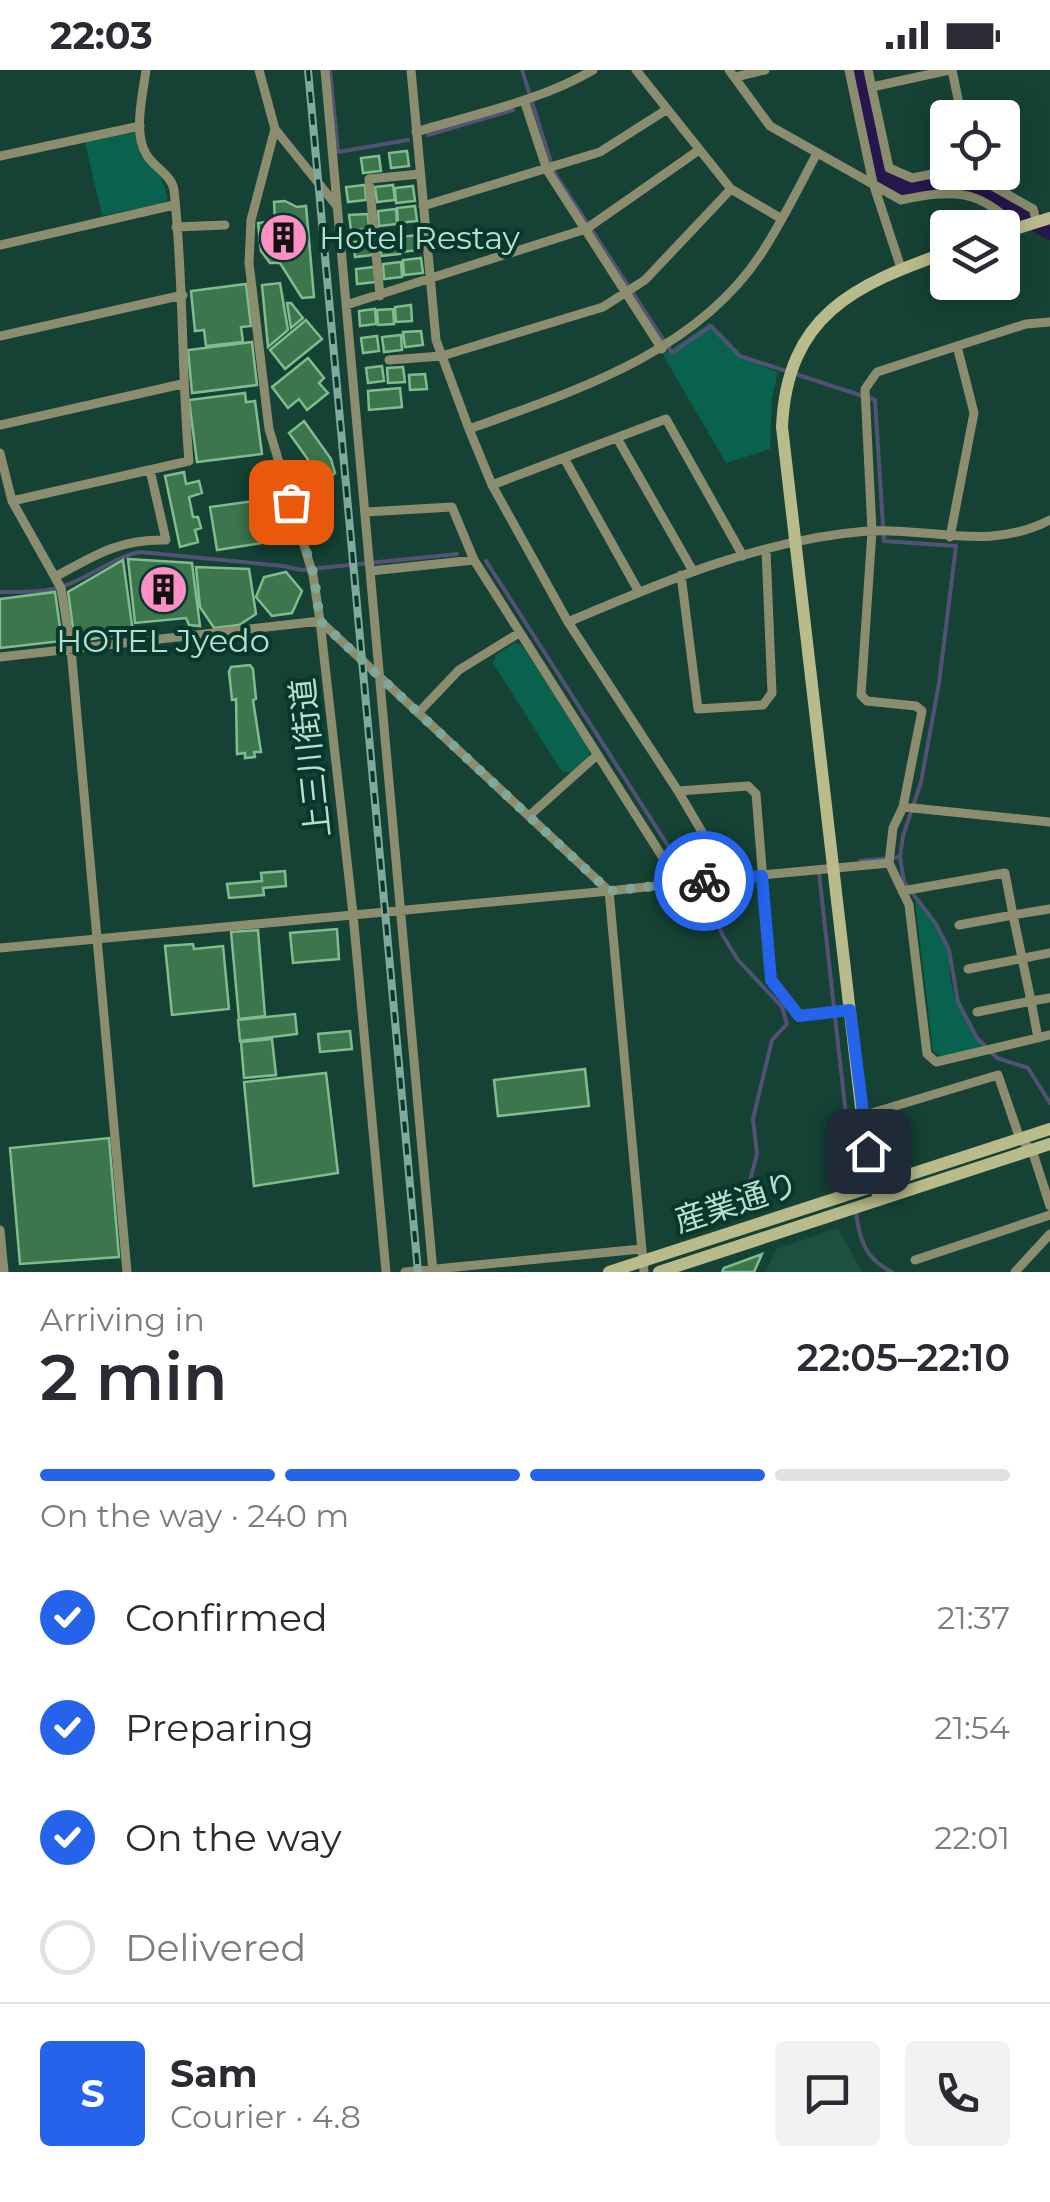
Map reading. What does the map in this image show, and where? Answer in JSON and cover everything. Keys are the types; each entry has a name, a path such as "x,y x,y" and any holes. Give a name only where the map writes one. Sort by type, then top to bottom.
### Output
{"street":[{"path":"12,500 189,461 182,384 183,295 174,185 145,153 140,126 146,70"},
{"name":"上三川街道","path":"259,70 275,129 251,220 249,263 269,429 314,575 353,914 386,1272"},
{"path":"325,70 433,1271"},
{"path":"411,70 436,340 469,428 492,485 568,622 678,791 729,878"},
{"path":"416,132 524,100 571,83 593,70"},
{"path":"636,70 731,189 782,219"},
{"path":"766,70 732,74 770,126 901,200 944,191 970,195 995,210"},
{"path":"849,70 873,183 901,268"},
{"path":"868,70 889,168 912,178 930,174"},
{"path":"872,87 950,70 958,100"},
{"path":"524,100 547,170 662,350"},
{"path":"423,206 600,152 666,110"},
{"path":"0,156 140,126"},
{"path":"275,129 337,206"},
{"path":"346,306 586,229 699,150"},
{"path":"469,428 544,402 662,350 721,302 760,257 816,153"},
{"path":"380,296 370,179 420,174"},
{"path":"389,360 442,356 603,307 646,280 731,189"},
{"path":"1001,190 1044,220"},
{"path":"0,245 174,206"},
{"path":"176,227 226,226"},
{"path":"877,1193 862,1116 832,870 794,542 782,427 783,401 791,367 816,322 859,289 930,258"},
{"path":"0,336 183,295"},
{"path":"1050,322 1026,324 877,372 865,389 872,531 861,695 866,701 922,710 903,808 893,828 889,863 909,905 927,1054 936,1062 1050,1035"},
{"path":"950,538 974,413 957,346"},
{"path":"0,425 182,384"},
{"path":"492,485 666,419 743,556"},
{"path":"617,438 693,571"},
{"path":"0,453 12,500 61,588 70,649 127,1272"},
{"path":"564,458 640,592"},
{"path":"55,577 112,546 136,539 166,540 150,470"},
{"path":"366,512 452,506 474,560 679,883"},
{"path":"568,622 681,574 794,542 872,531 988,538 1050,520"},
{"path":"681,574 698,708 763,705 772,693 766,550"},
{"path":"371,571 474,560"},
{"path":"0,656 320,621 609,891 643,1261 404,1272"},
{"path":"418,713 459,670 519,633"},
{"path":"528,816 597,755"},
{"path":"678,791 748,786 756,794 771,980 799,1016 850,1010"},
{"path":"903,808 1050,822"},
{"path":"0,948 889,863"},
{"path":"902,891 1005,873 1038,1038"},
{"path":"959,925 1050,908"},
{"path":"968,969 1050,953"},
{"path":"977,1012 1050,998"},
{"path":"862,1116 998,1075 1020,1139 1032,1150 1050,1206"},
{"name":"産業通り","path":"660,1272 1050,1129"},
{"name":"産業通り","path":"610,1272 1050,1144"},
{"path":"914,1260 1050,1215"},
{"path":"0,1230 4,1272"},
{"path":"1016,1272 1050,1234"}],"shaded area":[{"path":"137,132 140,156 161,177 168,198 163,203 102,216 85,142"},
{"path":"709,323 742,358 778,372 772,398 770,449 726,463 663,355"},
{"path":"514,643 522,645 590,750 571,773 562,772 493,663 496,655"},
{"path":"915,901 927,912 949,952 956,1002 984,1048 940,1056 933,1051"},
{"path":"838,1228 862,1272 766,1272 776,1249"}],"building":[{"path":"407,151 409,166 391,168 389,153"},
{"path":"379,156 381,171 363,173 361,158"},
{"path":"365,185 366,200 348,202 346,187"},
{"path":"393,185 395,200 377,202 375,187"},
{"path":"413,186 415,201 396,203 395,188"},
{"name":"Hotel Restay","path":"285,201 297,207 306,206 314,297 302,298 280,263 270,263 261,251 258,223 275,221 274,202"},
{"path":"415,206 417,221 398,223 397,208"},
{"path":"396,209 397,224 379,226 378,211"},
{"path":"368,214 369,229 351,230 349,215"},
{"path":"418,235 419,250 401,252 400,237"},
{"path":"398,239 400,254 381,256 380,241"},
{"path":"371,240 373,255 355,257 353,242"},
{"path":"421,258 423,273 404,275 403,260"},
{"path":"401,262 402,277 384,279 383,264"},
{"path":"374,267 376,282 357,284 356,269"},
{"path":"280,283 288,330 268,347 262,285"},
{"path":"246,284 251,326 241,327 243,342 206,346 204,330 195,331 191,291"},
{"path":"287,303 303,318 291,328"},
{"path":"411,305 412,321 396,322 395,307"},
{"path":"375,309 376,324 360,326 359,311"},
{"path":"393,309 394,324 378,325 377,310"},
{"path":"306,320 322,339 285,369 270,350"},
{"path":"421,331 423,345 405,347 403,332"},
{"path":"401,335 402,350 384,352 382,337"},
{"path":"377,336 379,351 363,353 361,338"},
{"path":"252,342 257,385 192,393 188,350"},
{"path":"308,358 324,378 319,383 328,393 307,410 299,399 288,408 272,387"},
{"path":"382,366 384,381 368,383 366,368"},
{"path":"403,367 405,382 388,383 387,368"},
{"path":"425,374 427,389 410,390 409,375"},
{"path":"400,388 402,407 369,410 368,391"},
{"path":"245,393 246,402 255,401 262,454 197,462 189,400"},
{"path":"304,421 331,459 335,473 324,482 289,433"},
{"path":"184,472 186,484 199,481 202,493 189,497 193,517 198,517 201,528 195,530 198,542 180,547 165,476"},
{"path":"283,497 288,539 217,550 210,507"},
{"name":"HOTEL Jyedo","path":"128,559 192,563 200,626 189,625 186,618 135,623"},
{"path":"123,560 133,632 75,642 68,592"},
{"path":"196,567 249,569 256,614 239,625 214,628 200,607"},
{"path":"286,572 302,591 292,613 272,616 256,597 264,577"},
{"path":"55,592 62,641 0,648 0,599"},
{"path":"250,665 261,752 245,758 245,753 237,754 236,699 232,700 229,672 231,667"},
{"path":"285,871 286,886 263,888 264,895 229,898 227,884 262,881 261,873"},
{"path":"337,929 339,959 293,963 290,933"},
{"path":"258,930 265,1016 239,1019 231,932"},
{"path":"193,944 194,949 223,946 229,1009 172,1015 165,946"},
{"path":"295,1014 297,1034 240,1041 238,1020"},
{"path":"350,1031 352,1049 320,1052 318,1034"},
{"path":"272,1039 276,1075 244,1078 241,1042"},
{"path":"585,1069 589,1106 498,1116 494,1080"},
{"path":"326,1073 338,1173 254,1186 244,1082"},
{"path":"109,1138 119,1257 20,1264 10,1148"},
{"path":"762,1254 754,1272 722,1272 724,1268"}],"waterway":[{"path":"330,70 338,152 408,140"},
{"path":"522,70 554,172 672,353 711,326 740,356 875,400 884,541 956,546 939,683 921,782 903,836 900,857 904,882 936,924 949,950 958,1002 977,1038 997,1058 1028,1068 1050,1103"},
{"path":"859,70 881,172 890,184 945,180 965,183 991,193 1050,230"},
{"path":"428,135 513,110"},
{"path":"0,592 58,588 140,552 301,570 457,554"},
{"path":"486,561 681,866 708,898 723,936 738,960 782,1007 787,1024 772,1040 753,1119 757,1154 751,1177 731,1214"},
{"path":"860,861 900,857"},
{"path":"819,873 854,1187"},
{"path":"856,1211 865,1247 875,1261 892,1272"}],"railway":[{"path":"308,70 418,1272"}],"way so far":[{"path":"291,502 314,575 320,621 609,891 704,881"}],"place":[{"name":"Hotel Restay","path":"284,237"},
{"name":"HOTEL Jyedo","path":"163,590"}],"route":[{"path":"704,881 762,876 771,980 799,1016 850,1010 868,1151"}]}
